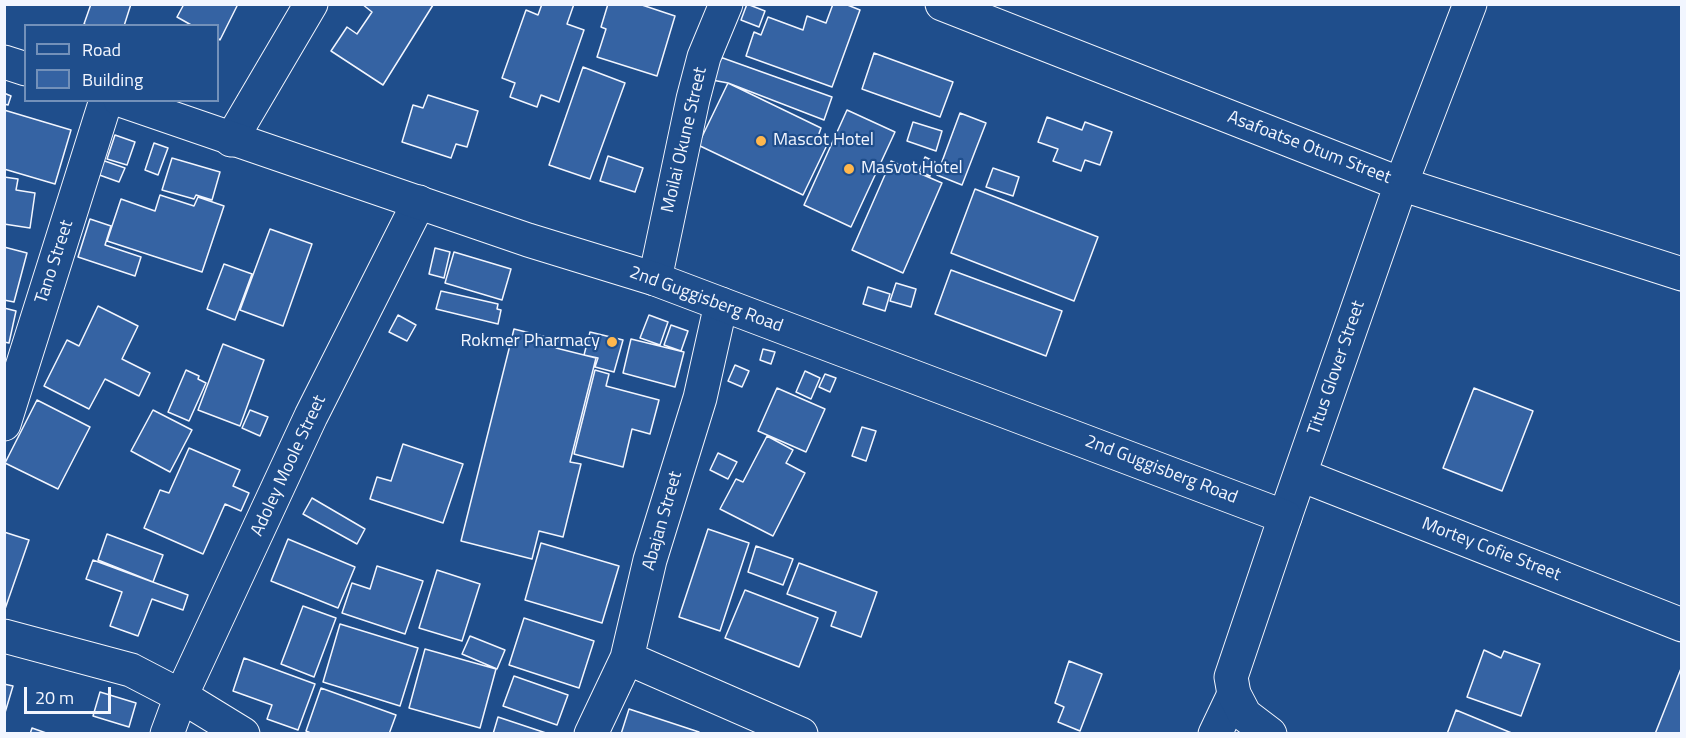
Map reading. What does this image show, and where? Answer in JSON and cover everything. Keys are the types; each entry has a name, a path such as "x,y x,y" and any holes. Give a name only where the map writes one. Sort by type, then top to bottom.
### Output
{"street":[{"path":"231,140 311,4"},
{"name":"Moilai Okune Street","path":"655,279 693,99 704,57 726,4"},
{"name":"Asafoatse Otum Street","path":"942,4 1401,184 1682,274"},
{"name":"Titus Glover Street","path":"1215,734 1234,694 1231,677 1401,184 1470,4"},
{"path":"4,62 24,68"},
{"name":"Tano Street","path":"4,424 105,102"},
{"name":"2nd Guggisberg Road","path":"126,102 528,240 655,279 1285,517"},
{"name":"Adoley Moole Street","path":"167,734 181,696 312,416 419,202"},
{"name":"Abajan Street","path":"591,734 627,658 651,560 700,398 721,304"},
{"name":"Mortey Cofie Street","path":"1301,475 1682,625"},
{"path":"4,636 131,670 181,696 243,734"},
{"path":"627,658 801,734"},
{"path":"1234,694 1245,715 1270,734"}],"building":[{"path":"91,4 131,4 125,24 84,24"},
{"path":"184,4 238,4 220,40 219,24 189,24 177,17"},
{"path":"362,4 432,4 383,85 331,51 347,27 357,34 372,12"},
{"path":"542,4 574,4 567,24 584,30 559,102 541,95 537,107 510,97 515,83 502,78 526,10 538,15"},
{"path":"608,4 639,4 675,16 657,76 597,57 606,29 601,27"},
{"path":"747,4 765,11 759,27 741,20"},
{"path":"833,4 845,4 860,10 832,87 746,56 754,32 761,35 768,17 803,30 807,16 826,23"},
{"path":"874,53 953,82 940,117 862,89"},
{"path":"720,57 832,97 824,120 728,83 712,80"},
{"path":"583,67 625,83 590,179 549,165"},
{"name":"Mascot Hotel","path":"728,83 821,128 817,139 828,143 803,195 698,145"},
{"path":"4,93 11,96 8,105 4,104"},
{"path":"428,95 478,111 467,147 456,144 451,158 402,142 413,105 423,108"},
{"path":"4,110 71,130 55,184 4,169"},
{"name":"Masvot Hotel","path":"847,110 895,132 851,227 804,205"},
{"path":"960,113 986,123 962,185 937,175"},
{"path":"1047,117 1082,130 1085,122 1112,132 1100,165 1085,160 1081,171 1053,161 1058,149 1038,142"},
{"path":"913,122 942,131 936,151 907,141"},
{"path":"115,135 135,142 127,165 107,159"},
{"path":"154,143 168,148 158,175 145,170"},
{"path":"608,156 643,168 635,192 600,181"},
{"path":"925,157 935,162 930,176 919,171"},
{"path":"96,158 125,168 119,182 91,172"},
{"path":"172,158 220,172 212,200 196,195 194,199 162,190"},
{"path":"891,161 942,183 903,273 852,250"},
{"path":"993,168 1019,177 1013,196 986,187"},
{"path":"4,177 18,179 16,190 35,193 30,228 4,224"},
{"path":"975,189 1098,237 1074,301 951,253"},
{"path":"160,195 194,206 198,197 224,206 202,272 107,241 121,199 155,211"},
{"path":"90,219 111,226 105,245 141,257 135,276 78,257"},
{"path":"270,229 312,244 283,326 240,310"},
{"path":"4,247 27,253 14,302 4,300"},
{"path":"435,248 450,252 444,278 429,274"},
{"path":"454,252 511,269 502,300 445,283"},
{"path":"224,264 252,274 235,320 207,309"},
{"path":"951,270 1062,311 1046,356 935,314"},
{"path":"896,283 916,289 911,307 890,301"},
{"path":"868,287 890,294 885,311 863,304"},
{"path":"441,291 498,304 497,309 501,310 498,324 436,309"},
{"path":"98,306 138,326 122,359 150,373 139,396 105,379 89,409 44,386 67,340 79,346"},
{"path":"4,308 16,311 9,343 4,342"},
{"path":"398,315 416,325 407,341 389,332"},
{"path":"649,315 668,322 660,345 640,338"},
{"path":"671,325 688,331 681,351 664,345"},
{"path":"514,329 558,340 556,348 596,358 570,462 581,464 563,537 539,531 532,559 461,541"},
{"path":"590,332 623,340 614,372 595,367 598,358 584,355"},
{"path":"631,339 684,352 675,387 623,373"},
{"path":"223,344 264,360 240,426 198,410"},
{"path":"763,349 775,352 771,364 760,360"},
{"path":"735,365 749,371 742,387 728,381"},
{"path":"186,370 199,376 198,379 206,383 189,421 168,412"},
{"path":"595,370 609,374 606,386 659,400 650,434 632,429 623,467 574,454"},
{"path":"805,371 820,378 811,399 796,392"},
{"path":"825,374 836,378 830,392 819,387"},
{"path":"777,388 825,409 806,452 758,431"},
{"path":"1474,388 1533,411 1502,491 1443,468"},
{"path":"37,400 90,427 58,489 5,463"},
{"path":"153,410 192,430 170,472 131,451"},
{"path":"250,410 268,417 260,436 242,428"},
{"path":"862,427 876,431 866,461 852,456"},
{"path":"767,436 793,450 786,463 805,473 773,536 720,509 736,479 743,482"},
{"path":"403,444 463,464 443,523 370,499 377,477 391,481"},
{"path":"189,448 240,470 233,486 249,493 241,511 225,504 203,554 144,528 160,490 169,493"},
{"path":"718,453 737,462 728,479 710,470"},
{"path":"312,498 365,529 357,544 303,514"},
{"path":"708,529 749,543 720,631 679,617"},
{"path":"4,532 29,540 5,609 4,609"},
{"path":"107,534 163,555 153,582 98,560"},
{"path":"288,539 355,567 338,608 271,581"},
{"path":"541,543 619,566 602,623 525,600"},
{"path":"756,546 793,559 783,585 748,572"},
{"path":"93,560 188,595 183,610 152,599 138,636 110,626 122,592 86,579"},
{"path":"799,563 877,592 861,637 831,626 836,612 787,594"},
{"path":"377,566 423,581 405,634 342,613 352,583 370,589"},
{"path":"437,570 480,584 462,641 419,628"},
{"path":"745,590 818,618 799,667 725,638"},
{"path":"303,606 336,618 314,677 281,664"},
{"path":"524,618 594,641 579,688 509,665"},
{"path":"340,624 418,648 400,706 323,682"},
{"path":"470,636 505,650 497,669 462,654"},
{"path":"425,649 496,669 480,728 409,708"},
{"path":"1484,650 1501,658 1504,651 1540,664 1521,716 1467,697"},
{"path":"244,658 315,684 298,730 267,719 272,705 233,691"},
{"path":"1069,661 1102,674 1080,731 1058,722 1064,707 1055,703"},
{"path":"1682,666 1682,734 1655,734"},
{"path":"514,676 568,695 557,725 503,706"},
{"path":"4,684 13,686 4,716"},
{"path":"321,688 396,715 389,734 313,734 306,731"},
{"path":"100,692 136,703 129,727 93,716"},
{"path":"629,709 699,732 699,734 621,734"},
{"path":"1456,710 1514,734 1447,734"},
{"path":"498,717 549,734 493,734"},
{"path":"32,728 49,734 30,734"}],"place":[{"name":"Mascot Hotel","path":"761,141"},
{"name":"Masvot Hotel","path":"849,169"},
{"name":"Rokmer Pharmacy","path":"612,342"}]}
